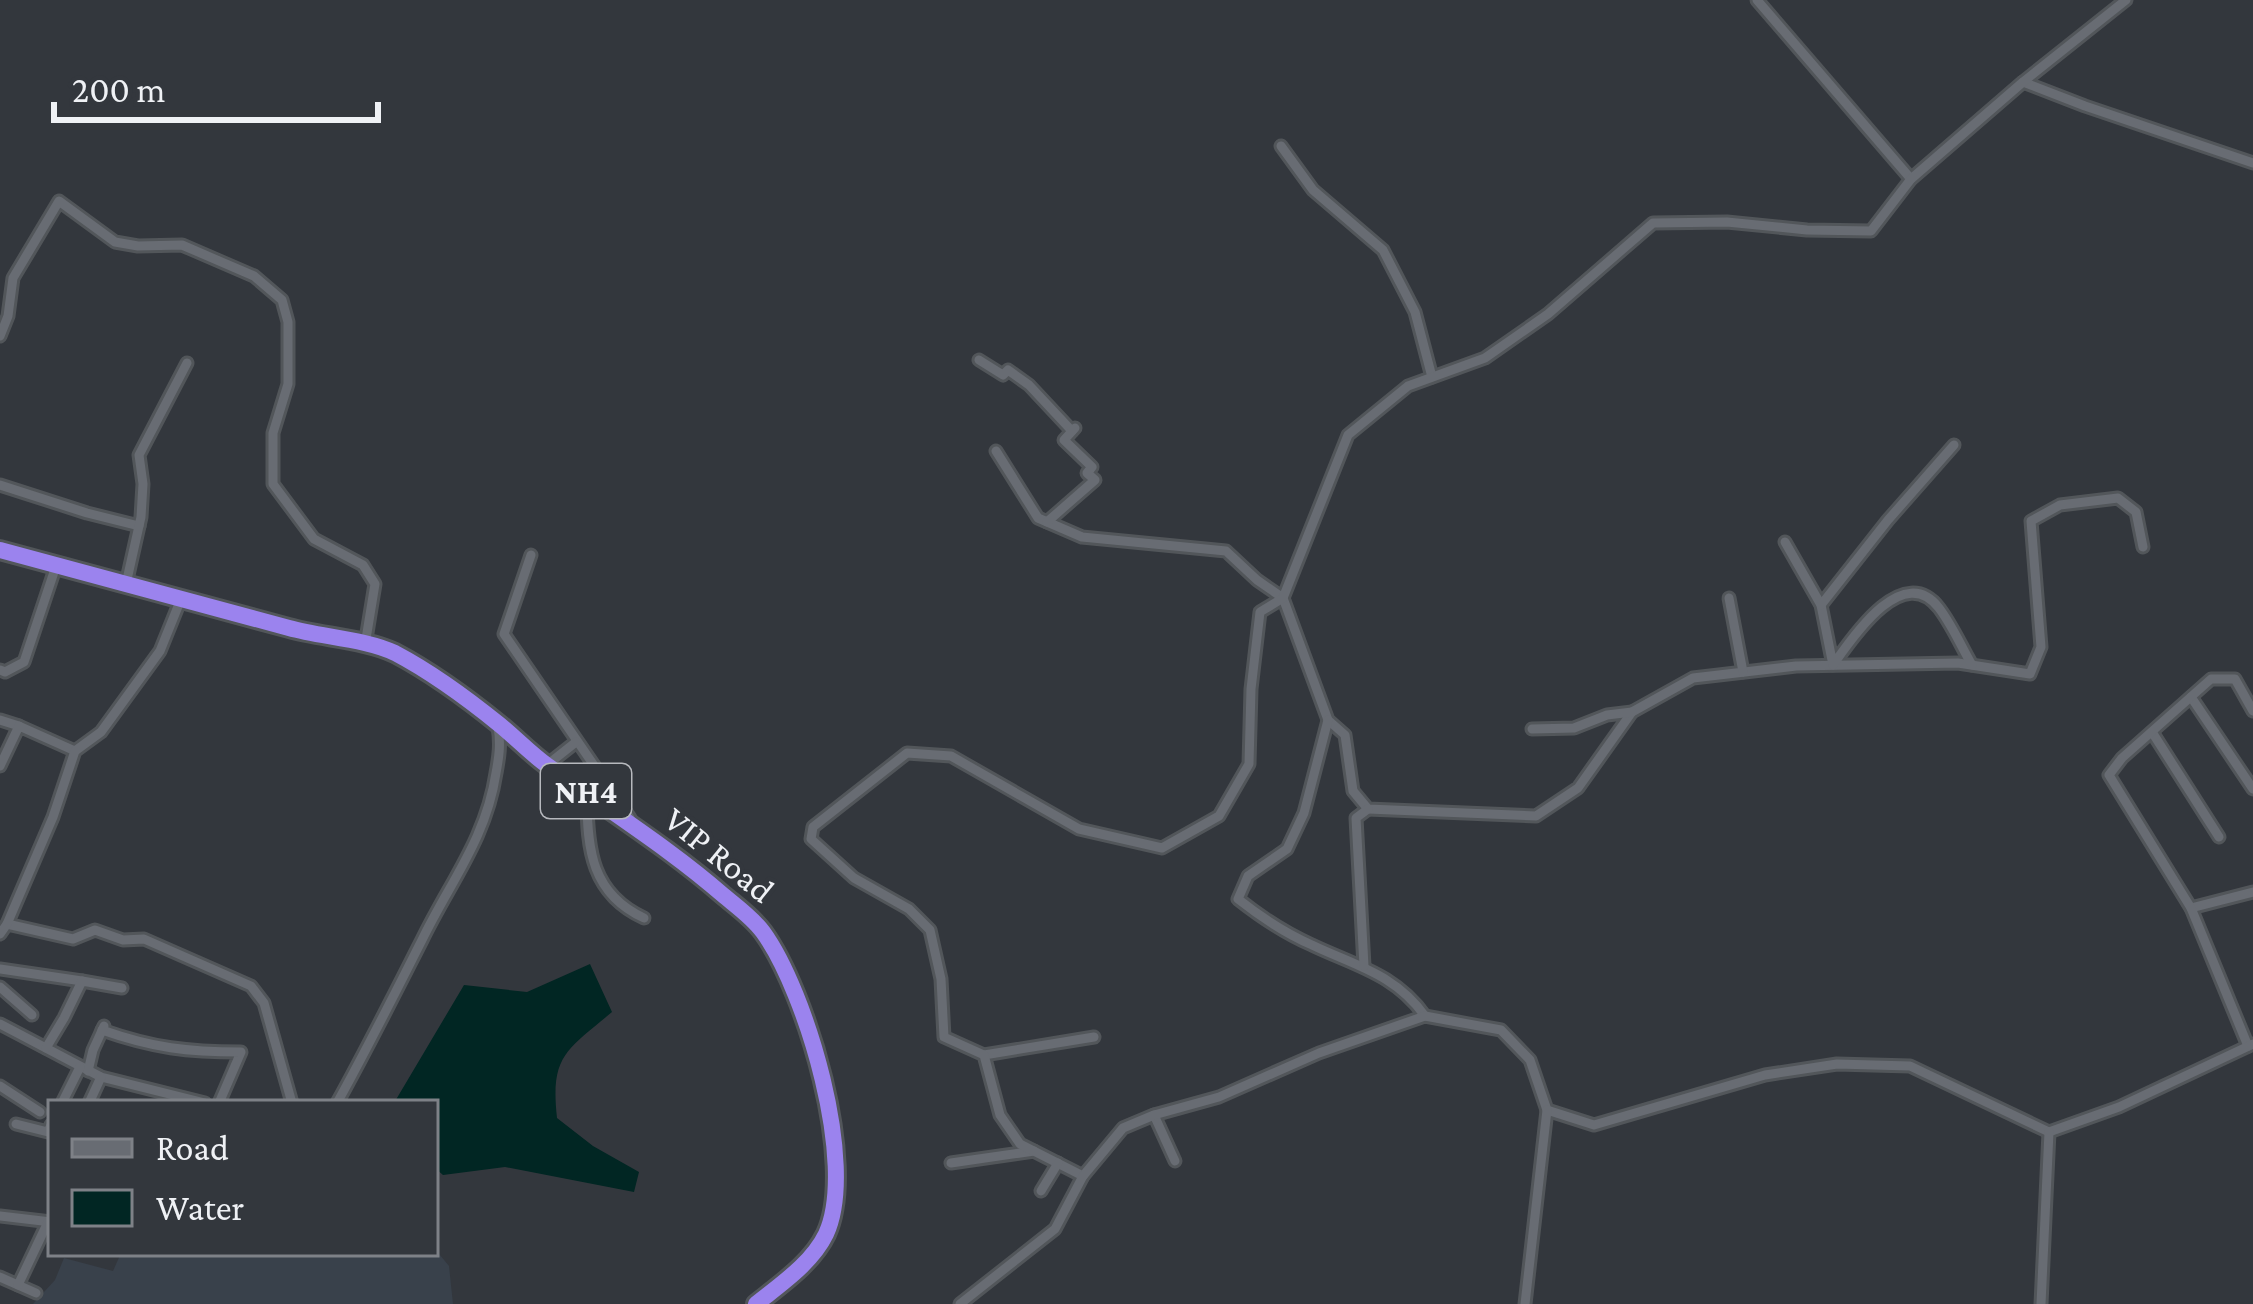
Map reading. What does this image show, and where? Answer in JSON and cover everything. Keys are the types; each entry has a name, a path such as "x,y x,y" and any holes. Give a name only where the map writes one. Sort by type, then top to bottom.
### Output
{"highway":[{"name":"VIP Road","path":"0,550 390,651 498,723 760,927 783,962 800,1006 836,1146 835,1209 824,1238 793,1275 756,1304"}],"street":[{"path":"1757,0 1911,179"},
{"path":"1094,1037 984,1054 944,1036 941,979 930,930 909,909 854,878 812,839 814,827 907,753 951,756 1079,829 1162,848 1219,815 1249,764 1250,689 1260,611 1283,598 1348,435 1408,386 1485,358 1548,314 1653,224 1727,222 1871,231 1911,179 2126,0"},
{"path":"2023,82 2253,163"},
{"path":"1281,146 1313,190 1383,250 1415,312 1432,377"},
{"path":"0,336 13,278 59,201 115,242 182,245 254,276 282,300 288,322 288,384 273,433 273,484 314,539 363,565 376,584 365,645"},
{"path":"979,360 1003,375 1008,370 1029,385 1074,430 1064,440 1092,466 1087,473 1095,480 1047,522"},
{"path":"126,584 139,526 143,484 139,454 187,363"},
{"path":"1821,605 1954,445"},
{"path":"996,451 1038,518 1082,536 1226,551 1283,598 1328,720 1345,736 1353,791 1368,808"},
{"path":"0,485 139,526"},
{"path":"1532,729 1574,728 1632,712 1694,678 1796,665 1972,665 2030,674 2041,647 2031,521 2060,505 2118,498 2136,512 2143,547"},
{"path":"1785,542 1821,605 1833,665"},
{"path":"531,555 504,634 638,830"},
{"path":"0,670 24,662 56,566"},
{"path":"1833,665 1856,632 1891,598 1918,593 1936,603 1972,665"},
{"path":"1730,598 1743,672"},
{"path":"182,599 160,651 101,732 75,751 53,817 4,929 73,939 95,930 123,940 144,939 251,986 263,1003 291,1100"},
{"path":"1547,1109 1594,1125 1765,1075 1837,1064 1910,1066 2049,1132 2119,1107 2251,1045 2192,908 2109,775 2211,680 2235,679 2253,711"},
{"path":"2191,697 2253,789"},
{"path":"1364,966 1356,818 1368,808 1536,816 1579,788 1632,712"},
{"path":"0,720 75,751"},
{"path":"1328,720 1304,813 1287,849 1247,876 1238,898 1268,923 1364,966 1410,994 1425,1016"},
{"path":"339,1100 478,839 492,804 501,743 498,723"},
{"path":"0,766 19,726"},
{"path":"2152,732 2219,837"},
{"path":"547,765 576,742"},
{"path":"587,792 587,836 600,881 624,909 644,918"},
{"path":"2192,908 2253,892"},
{"path":"0,969 122,988"},
{"path":"46,1048 82,981"},
{"path":"0,987 32,1015"},
{"path":"960,1304 1055,1229 1083,1176 1123,1128 1220,1097 1319,1053 1425,1016 1501,1030 1531,1060 1547,1109 1525,1304"},
{"path":"0,1024 100,1077 193,1100"},
{"path":"64,1100 104,1027 139,1043 188,1052 241,1052 220,1100"},
{"path":"984,1054 1000,1115 1020,1144 1083,1176"},
{"path":"90,1100 100,1077"},
{"path":"0,1086 40,1112"},
{"path":"1154,1115 1175,1161"},
{"path":"16,1124 48,1132"},
{"path":"2041,1304 2049,1132"},
{"path":"951,1163 1034,1150"},
{"path":"1040,1191 1058,1163"},
{"path":"0,1216 48,1222"},
{"path":"18,1285 48,1226"},
{"path":"0,1277 36,1292"}],"shaded area":[{"path":"438,1253 449,1266 453,1304 33,1304 55,1280 64,1258 113,1271 120,1256"}],"water":[{"path":"590,964 612,1012 573,1046 559,1067 557,1118 639,1172 634,1192 505,1167 443,1175 438,1171 438,1100 396,1100 464,985 527,992"}]}
